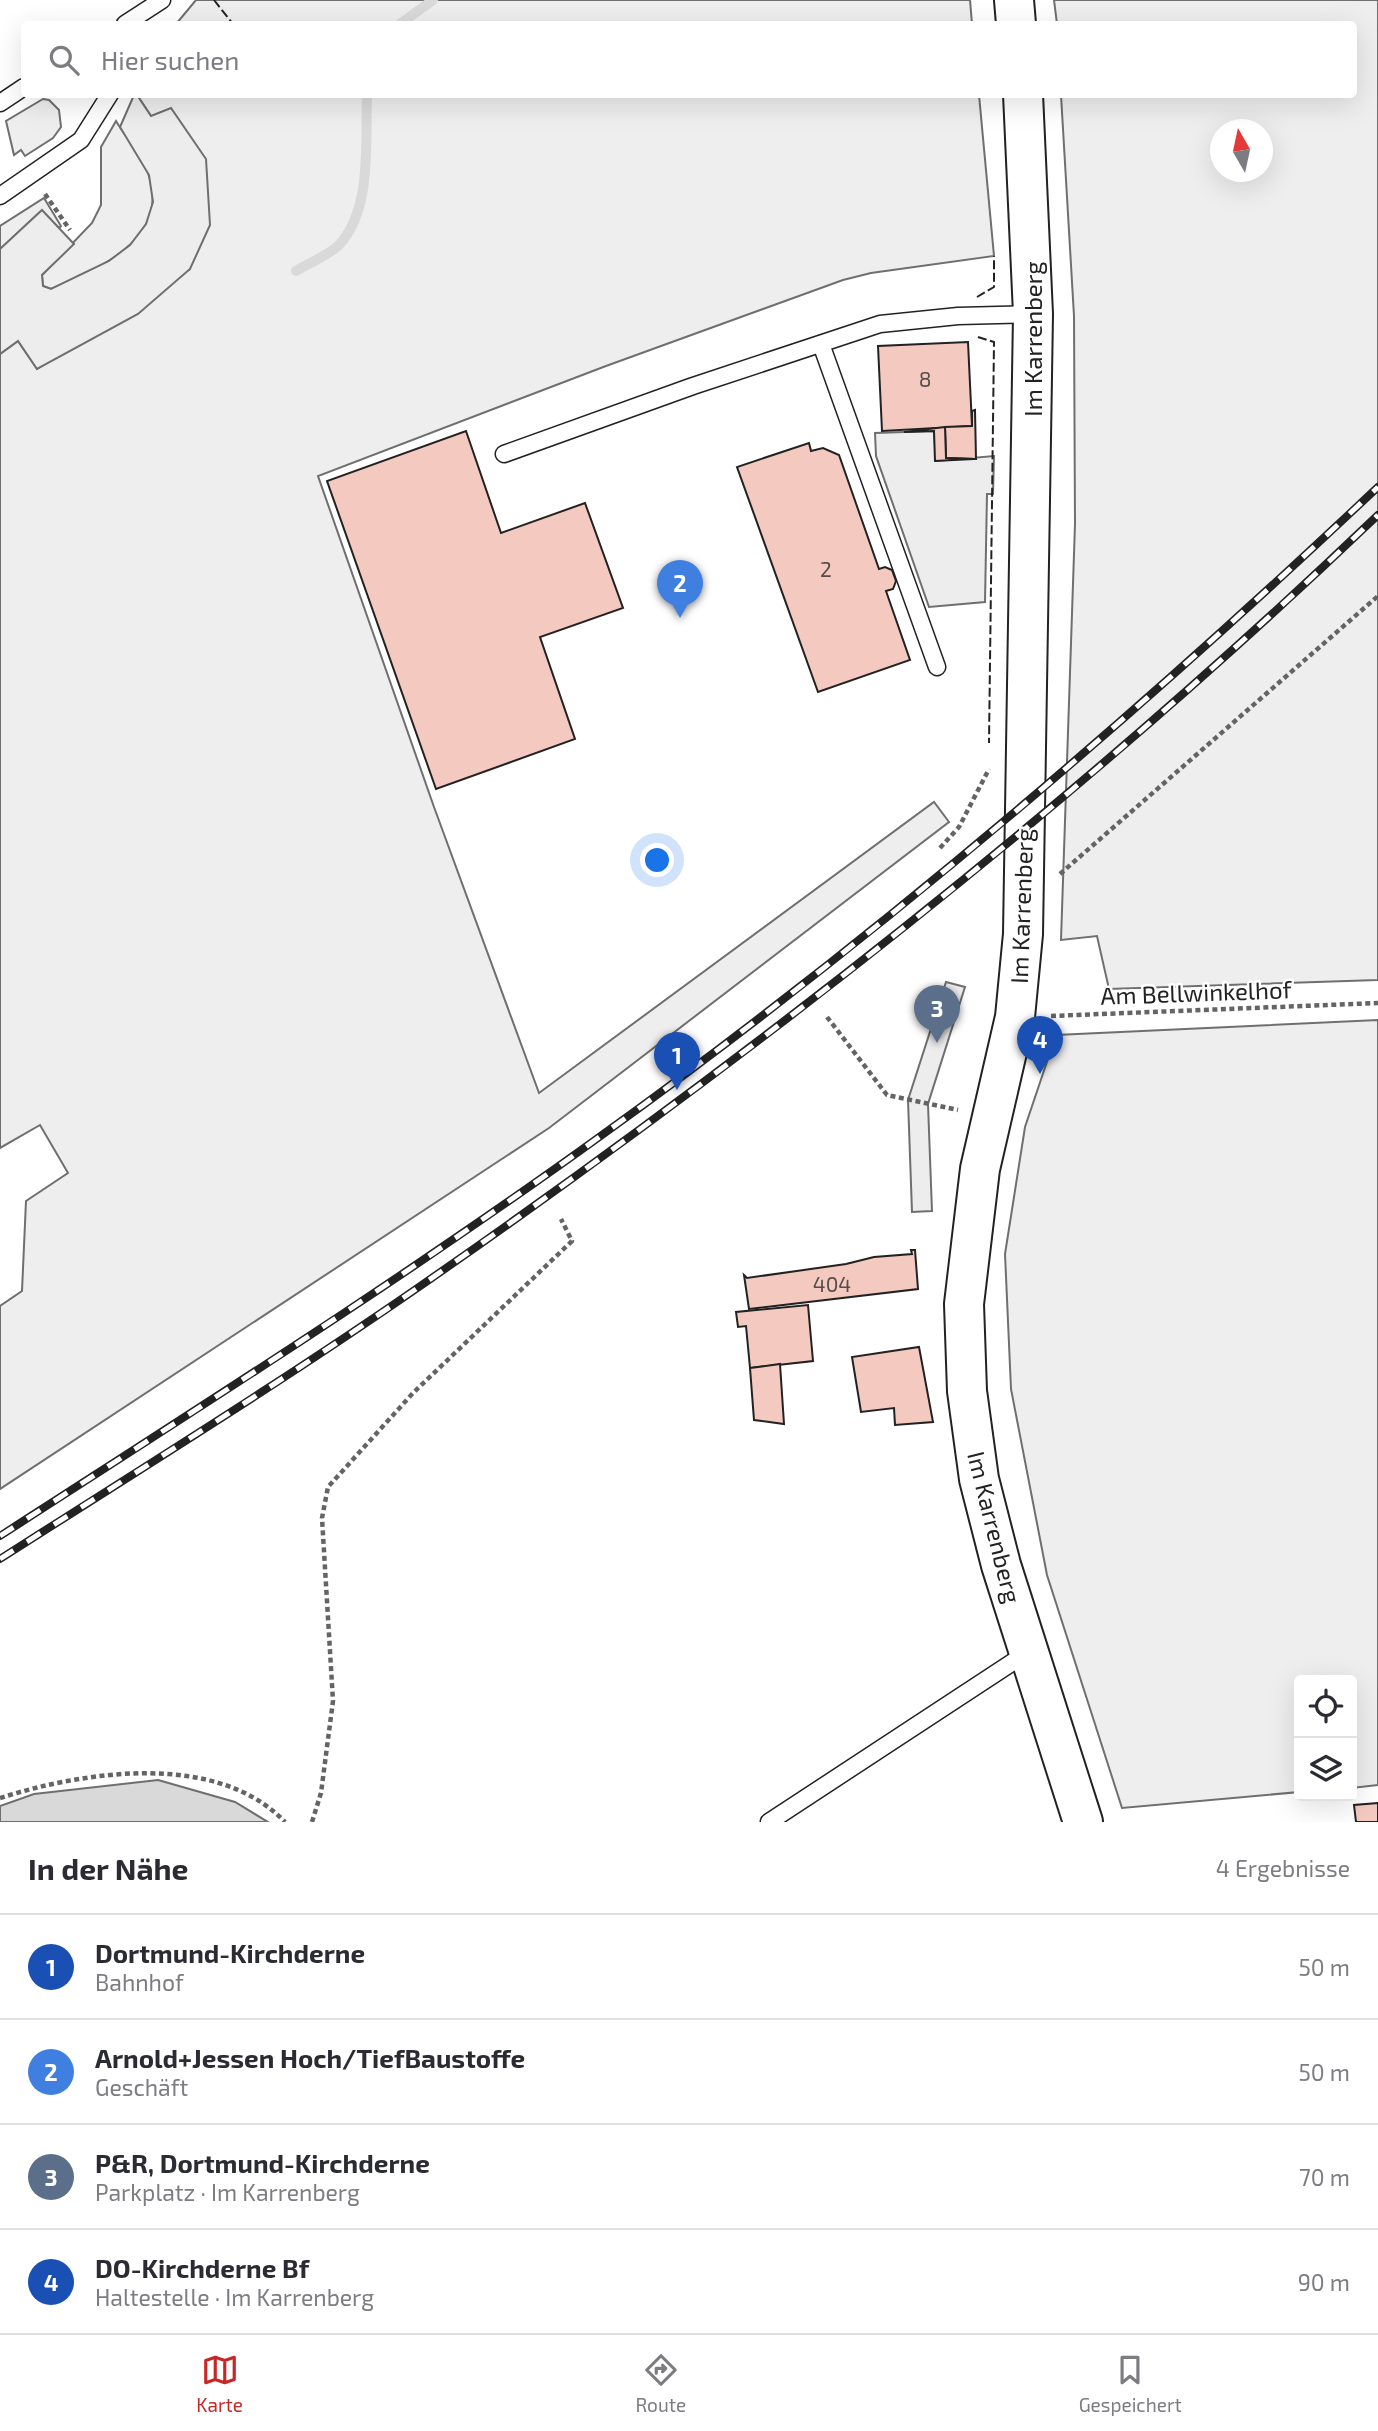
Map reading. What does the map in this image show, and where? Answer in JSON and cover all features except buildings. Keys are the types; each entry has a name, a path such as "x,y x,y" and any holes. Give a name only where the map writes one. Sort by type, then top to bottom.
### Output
{"street":[{"path":"1014,0 1016,21"},
{"name":"Im Karrenberg","path":"1023,98 1033,314 1024,906 1016,1017 980,1169 964,1304 967,1391 979,1479 1001,1565 1083,1822"}],"lane":[{"path":"130,21 159,3"},
{"path":"148,21 159,3"},
{"path":"0,103 21,90"},
{"path":"0,196 81,140 107,98"},
{"path":"504,454 880,324 958,316 1033,314"},
{"path":"821,344 937,667"},
{"path":"769,1822 1030,1651"}],"path":[{"path":"45,193 70,230"},
{"path":"1024,906 1378,596"},
{"path":"940,848 959,827 992,765"},
{"name":"Am Bellwinkelhof","path":"1016,1017 1378,1003"},
{"path":"827,1017 887,1096 993,1118"},
{"path":"312,1822 321,1793 334,1701 323,1562 322,1518 328,1487 413,1392 572,1241 561,1219"},
{"path":"0,1798 62,1782 118,1775 180,1775 222,1782 271,1807 285,1822"}],"shaded area":[{"path":"196,0 970,0 972,21 178,21"},
{"path":"1054,0 1378,0 1378,980 1109,989 1097,936 1061,940 1075,524 1074,316 1061,98 1357,98 1357,21 1057,21"},
{"path":"133,98 139,98 151,116 171,108 206,159 210,225 190,269 138,314 37,369 18,341 0,354 0,249 42,210 74,244 42,275 43,286 51,289 109,261 130,245 146,224 153,202 149,175 120,127"},
{"path":"139,98 979,98 994,256 871,273 843,280 606,366 318,476 434,807 539,1093 934,802 949,822 549,1128 0,1489 0,1306 22,1291 26,1201 68,1173 40,1125 0,1148 0,354 18,341 37,369 190,269 151,116"},
{"path":"43,99 49,100 59,110 61,127 53,138 25,156 21,150 14,155 6,121"},
{"path":"116,121 139,155 149,176 153,198 149,218 139,234 108,262 51,289 43,286 42,275 92,223 101,205 101,147"},
{"path":"44,198 61,226 59,228 41,211 0,249 0,226"},
{"path":"934,431 936,461 994,456 993,494 987,494 985,602 929,607 876,456 875,433"},
{"path":"946,982 965,987 928,1104 932,1211 912,1212 908,1100"},
{"path":"1378,1020 1378,1785 1357,1787 1357,1675 1294,1675 1294,1792 1122,1808 1047,1575 1011,1389 1005,1254 1025,1127 1056,1035"},
{"path":"158,1780 235,1802 268,1822 0,1822 0,1806 34,1794"}],"waterway":[{"path":"404,21 433,0"},
{"path":"296,271 338,246 357,214 365,174 367,98"}],"railway":[{"path":"0,1536 454,1239 704,1060 1001,824 1192,658 1378,487"},
{"path":"0,1559 416,1289 542,1200 791,1016 912,921 1150,723 1378,515"}],"fence":[{"path":"214,0 231,21"},
{"path":"977,297 994,287 994,256"},
{"path":"978,337 994,342 989,743"}],"place":[{"name":"Arnold+Jessen Hoch/TiefBaustoffe","path":"680,618"},
{"name":"P&R, Dortmund-Kirchderne","path":"937,1043"},
{"name":"DO-Kirchderne Bf","path":"1040,1074"},
{"name":"Dortmund-Kirchderne","path":"677,1090"}]}
